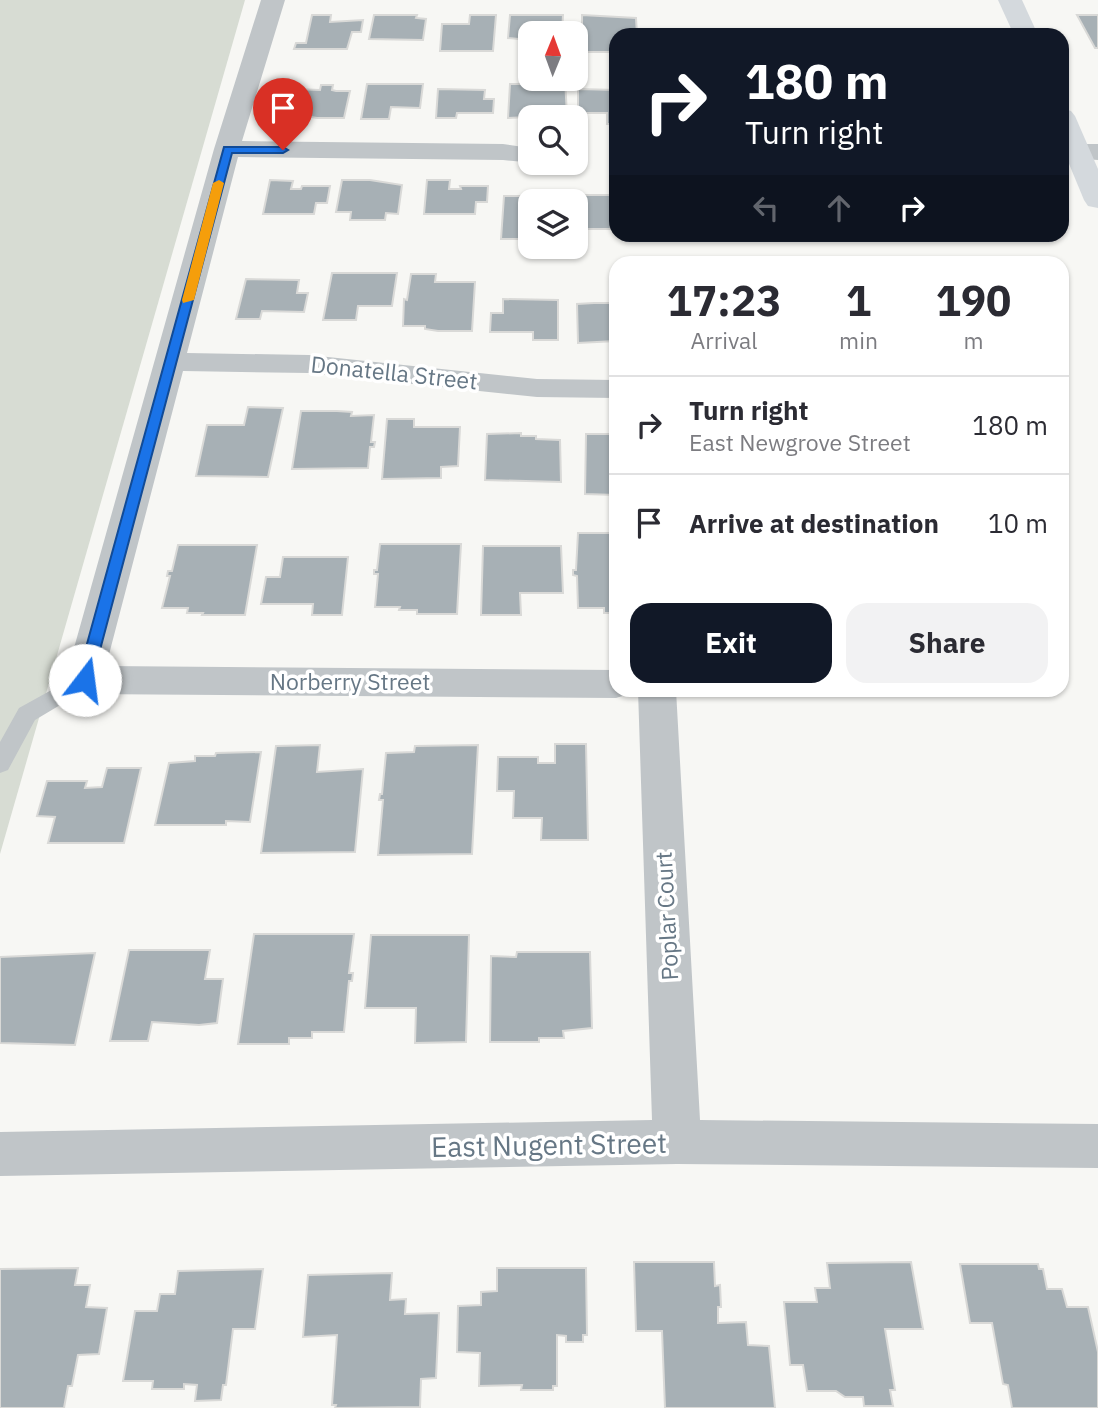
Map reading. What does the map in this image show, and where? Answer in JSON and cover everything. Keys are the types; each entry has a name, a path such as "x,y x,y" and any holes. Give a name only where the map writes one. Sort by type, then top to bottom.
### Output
{"street":[{"path":"85,680 228,149 273,0"},
{"path":"1010,0 1023,28"},
{"path":"1069,126 1088,152 1098,200"},
{"path":"228,149 518,154"},
{"name":"Donatella Street","path":"172,362 309,364 537,388 609,389"},
{"name":"Norberry Street","path":"85,680 609,684"},
{"name":"Poplar Court","path":"657,697 677,1142"},
{"name":"East Nugent Street","path":"0,1154 677,1142 1098,1146"}],"lane":[{"path":"0,764 27,714 85,680"}],"shaded area":[{"path":"0,0 245,0 0,854"}],"building":[{"path":"312,15 331,15 330,22 363,20 361,32 352,32 347,49 294,49 296,43 306,43"},
{"path":"374,15 417,15 416,18 426,19 423,40 369,39"},
{"path":"470,15 496,15 493,51 440,51 442,24 469,24"},
{"path":"510,15 563,15 563,21 518,21 518,39 508,38"},
{"path":"582,15 636,18 637,28 609,28 609,52 588,52 588,21 582,21"},
{"path":"1077,15 1098,15 1098,48 1095,48"},
{"path":"367,84 423,84 420,108 391,107 389,119 361,119"},
{"path":"510,84 518,84 518,91 566,91 566,105 518,105 518,117 508,118"},
{"path":"321,85 333,85 332,90 336,91 350,91 344,118 317,118 287,113 294,89 320,90"},
{"path":"438,89 485,90 484,99 494,99 493,113 457,113 456,118 436,118"},
{"path":"609,90 609,124 607,113 588,113 588,105 578,105 578,91"},
{"path":"270,180 293,181 291,189 301,189 302,186 330,186 327,203 316,203 314,214 263,214"},
{"path":"342,180 370,180 402,185 398,214 386,213 385,220 350,220 351,212 336,212"},
{"path":"427,180 450,180 449,189 461,189 460,186 488,186 487,202 476,202 475,214 424,214"},
{"path":"588,195 609,195 609,229 588,229"},
{"path":"504,196 518,196 518,239 501,239"},
{"path":"332,273 397,273 392,306 358,306 356,320 323,320"},
{"path":"411,274 436,274 435,282 475,282 472,331 438,331 425,329 425,326 403,326 404,299 407,300"},
{"path":"246,279 299,280 297,293 308,293 304,312 262,311 260,319 236,319"},
{"path":"503,299 558,300 558,340 533,340 533,332 490,332 491,313 503,313"},
{"path":"609,303 609,341 578,343 577,304"},
{"path":"248,407 283,408 268,477 196,476 207,425 244,425"},
{"path":"301,411 352,412 351,416 374,415 371,442 375,442 374,447 370,447 368,468 292,469"},
{"path":"387,419 414,419 414,427 460,427 458,466 441,467 441,478 382,479"},
{"path":"521,433 521,436 536,436 536,439 560,440 561,482 485,480 487,434"},
{"path":"586,434 609,434 609,495 585,494"},
{"path":"578,533 609,533 609,613 604,613 604,608 578,608 577,576 573,575 573,570 576,570"},
{"path":"380,544 461,544 457,614 417,614 417,610 399,610 400,607 375,607 378,574 374,574 374,570 377,570"},
{"path":"178,545 257,545 245,615 202,615 203,613 187,613 188,608 162,608 170,576 167,576 168,571 172,571"},
{"path":"483,546 561,546 563,593 520,593 521,615 481,615"},
{"path":"283,557 348,557 342,615 312,615 313,604 261,604 266,577 280,577"},
{"path":"555,744 586,744 588,840 541,840 542,818 513,818 514,791 497,791 498,757 538,757 538,763 555,763"},
{"path":"320,745 317,772 363,769 355,852 261,853 276,746"},
{"path":"478,745 472,854 378,855 383,800 379,800 386,753 414,752 415,746"},
{"path":"261,752 250,822 226,821 226,825 155,825 169,763 195,761 195,756 215,756 216,753"},
{"path":"107,768 141,768 124,843 48,843 55,817 37,816 47,781 87,781 85,788 102,787"},
{"path":"254,934 354,934 349,973 353,973 352,981 349,981 344,1032 312,1032 312,1038 289,1038 289,1044 238,1044"},
{"path":"371,935 469,935 466,1042 415,1043 416,1008 365,1008"},
{"path":"129,950 210,950 205,979 223,979 217,1023 199,1025 152,1022 148,1041 110,1041"},
{"path":"517,952 590,952 592,1028 563,1031 564,1038 539,1038 539,1042 490,1042 491,956 516,957"},
{"path":"95,953 75,1045 0,1043 0,957"},
{"path":"634,1262 714,1262 715,1286 720,1285 721,1307 718,1307 718,1323 746,1322 748,1345 769,1346 775,1408 665,1408 662,1331 636,1331"},
{"path":"911,1262 923,1329 885,1329 895,1390 890,1390 893,1406 864,1406 863,1397 845,1397 836,1391 807,1391 803,1365 790,1365 784,1302 817,1302 815,1288 830,1288 827,1263"},
{"path":"960,1264 1038,1264 1039,1269 1043,1269 1047,1289 1062,1289 1067,1307 1088,1307 1098,1352 1098,1408 1012,1408 1008,1385 1003,1384 992,1323 970,1323"},
{"path":"78,1268 75,1285 90,1285 86,1307 107,1308 99,1354 78,1355 72,1386 68,1386 64,1408 0,1408 0,1269"},
{"path":"497,1268 586,1268 587,1335 583,1335 583,1342 566,1342 566,1336 557,1335 557,1386 553,1386 553,1390 521,1390 522,1385 479,1386 480,1353 457,1352 458,1306 481,1305 481,1292 497,1291"},
{"path":"263,1269 255,1329 233,1329 226,1385 223,1385 221,1400 195,1401 197,1385 184,1384 184,1389 152,1389 153,1381 123,1381 135,1311 157,1311 160,1294 175,1294 178,1271"},
{"path":"392,1273 390,1300 406,1299 405,1314 439,1313 436,1378 421,1379 420,1407 335,1408 336,1405 332,1405 337,1335 303,1337 308,1275"}],"slow traffic":[{"path":"188,300 219,183"}],"route":[{"path":"85,680 228,149 283,150"}]}
